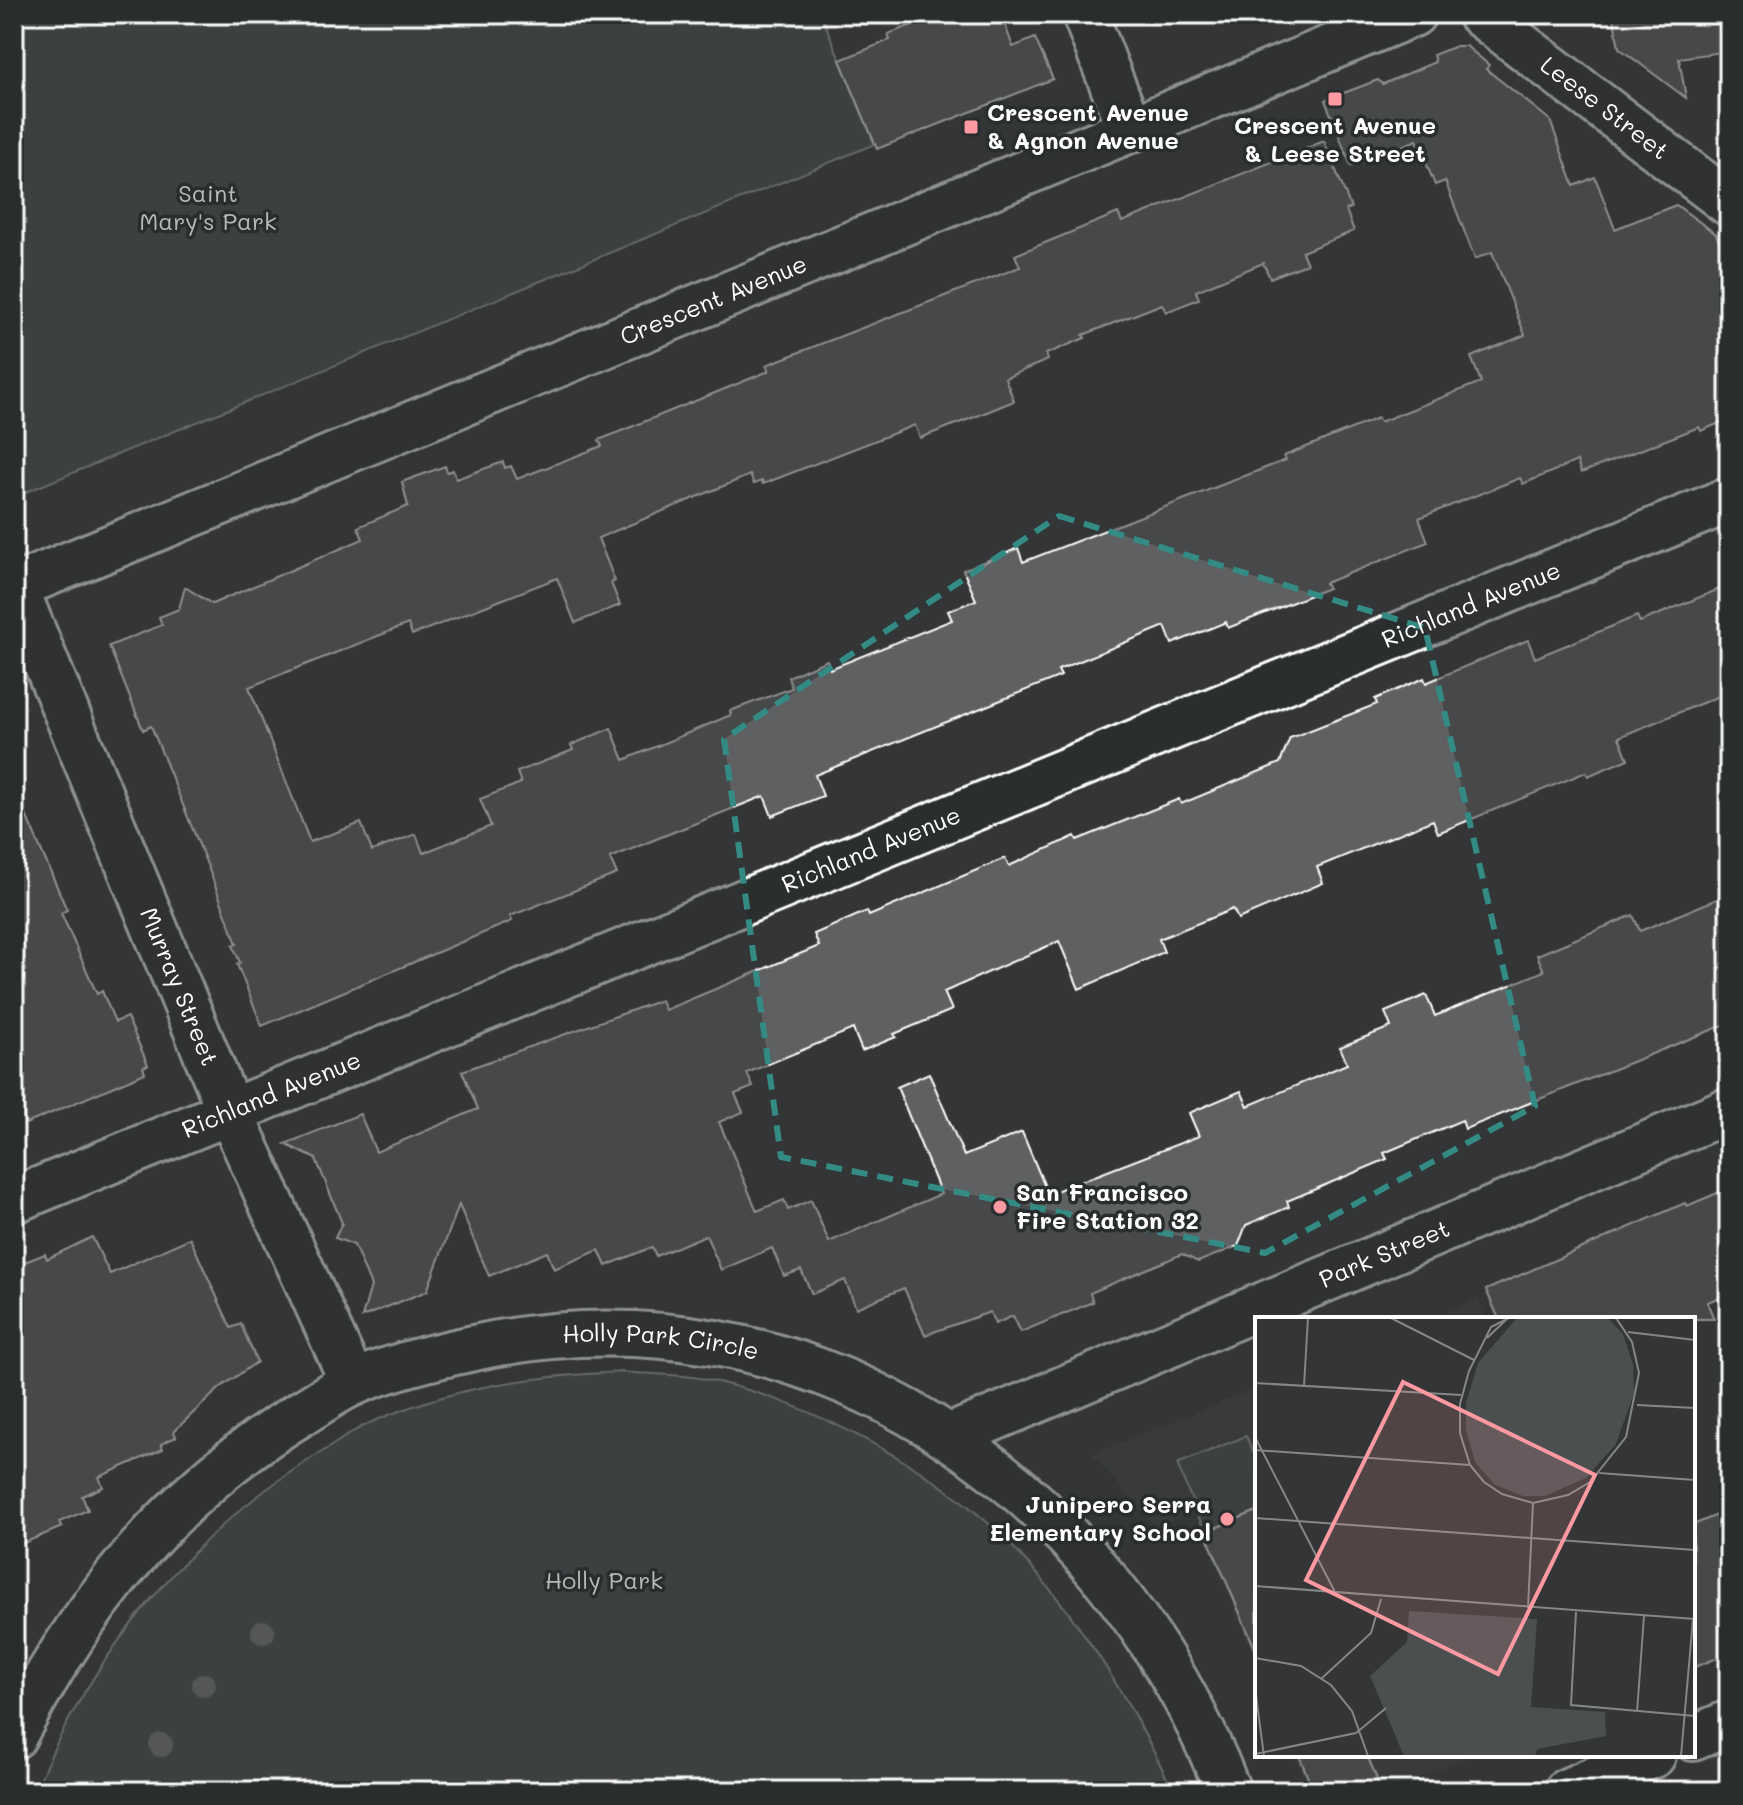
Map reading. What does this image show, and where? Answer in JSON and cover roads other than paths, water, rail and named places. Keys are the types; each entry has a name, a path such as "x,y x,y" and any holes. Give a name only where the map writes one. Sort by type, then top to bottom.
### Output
{"street":[{"path":"1085,14 1091,37 1130,130"},
{"name":"Crescent Avenue","path":"15,587 1413,14"},
{"name":"Leese Street","path":"1480,14 1729,203"},
{"name":"Richland Avenue","path":"14,1200 1729,500"},
{"name":"Murray Street","path":"15,587 230,1112 353,1383"},
{"name":"Park Street","path":"951,1436 1729,1110"},
{"name":"Holly Park Circle","path":"14,1736 65,1644 133,1555 193,1494 267,1434 353,1383 434,1357 524,1337 616,1331 705,1339 786,1358 867,1389 951,1436 1029,1496 1092,1562 1144,1632 1184,1698 1228,1791"},
{"path":"1695,1737 1729,1723"},
{"path":"1567,1791 1648,1757"}],"place":[{"name":"Crescent Avenue & Leese Street","path":"1335,99"},
{"name":"Crescent Avenue & Agnon Avenue","path":"971,127"},
{"name":"San Francisco Fire Station 32","path":"1000,1207"},
{"name":"Junipero Serra Elementary School","path":"1227,1519"}],"park label":[{"name":"Saint Mary's Park","path":"208,208"},
{"name":"Holly Park","path":"604,1581"}]}
